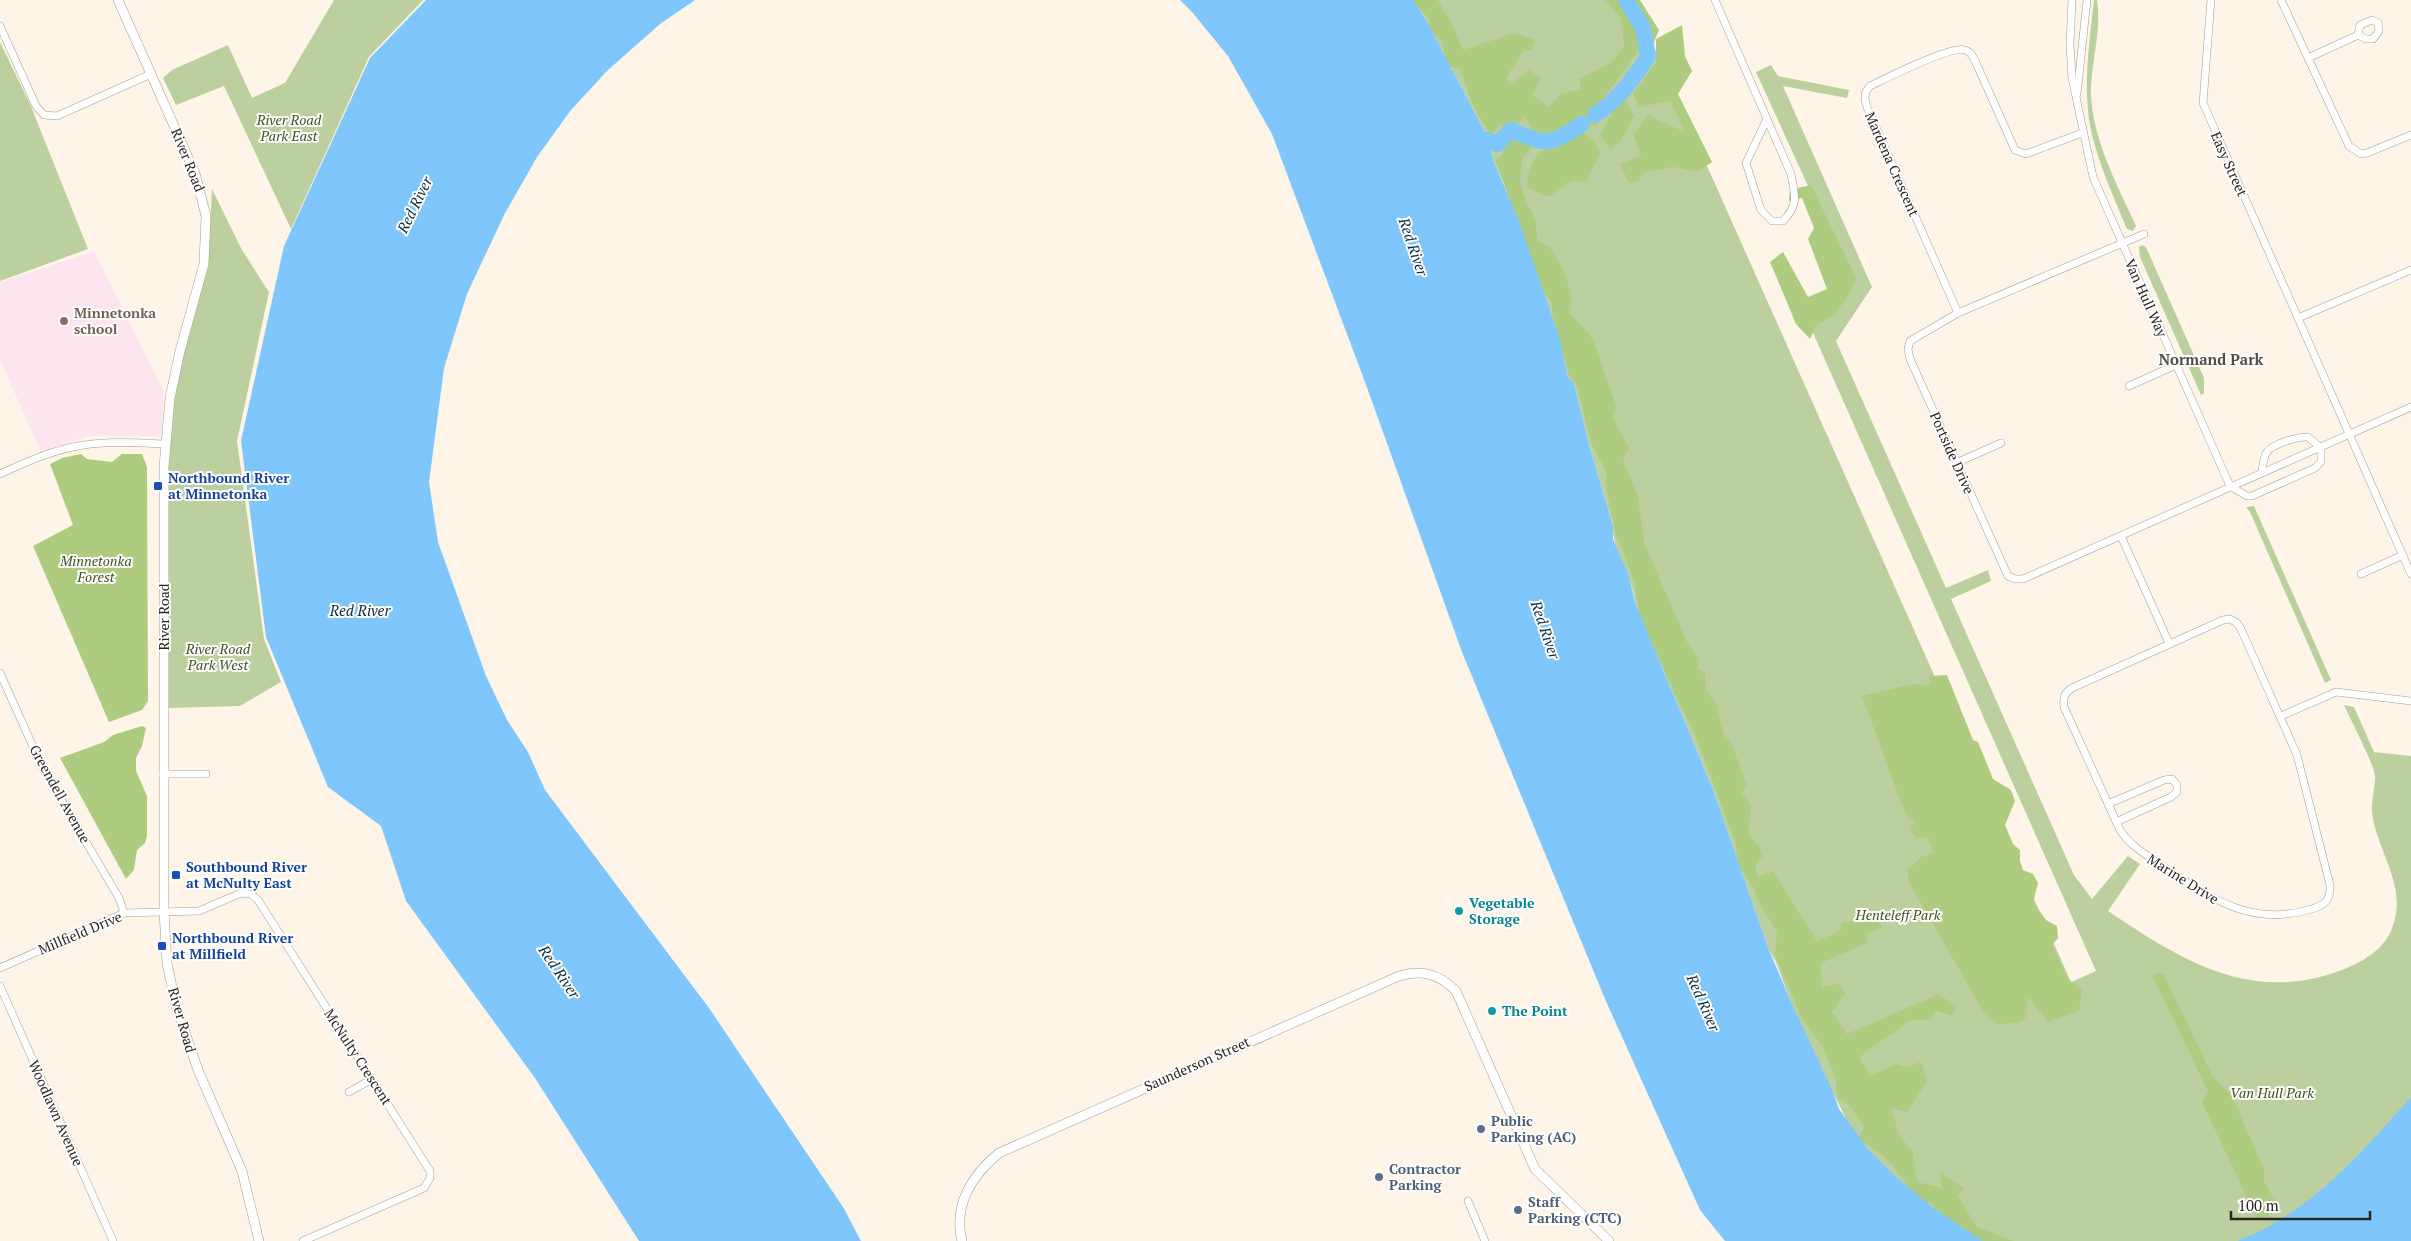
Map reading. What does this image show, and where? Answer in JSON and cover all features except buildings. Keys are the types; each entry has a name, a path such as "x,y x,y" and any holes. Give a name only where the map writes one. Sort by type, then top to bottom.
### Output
{"street":[{"name":"River Road","path":"118,0 195,173 206,216 204,264 180,351 170,398 165,444 164,911 168,963 176,1006 198,1070 242,1171 259,1241"},
{"path":"1715,0 1790,174 1796,197 1793,211 1784,221 1772,221 1762,210 1746,163 1766,121"},
{"name":"Van Hull Way","path":"2072,0 2070,60 2082,133 2093,177 2230,486"},
{"name":"Van Hull Way","path":"2077,104 2087,0"},
{"name":"Easy Street","path":"2211,0 2203,103 2411,574"},
{"path":"2281,0 2349,146 2361,154 2367,153 2411,135"},
{"path":"0,26 36,106 44,114 57,116 151,74"},
{"path":"2308,58 2358,35"},
{"name":"Mardena Crescent","path":"1958,312 1867,106 1864,95 1866,90 1870,86 1949,50 1964,49 1973,56 2015,150 2026,154 2082,133"},
{"name":"Portside Drive","path":"2144,234 1958,312 1910,341 1908,349 1910,359 2008,576 2015,579 2023,579 2411,407"},
{"path":"2298,318 2411,270"},
{"path":"2129,386 2176,366"},
{"path":"2230,486 2247,496 2252,496 2315,468 2320,462 2321,448 2308,437 2296,437 2270,449 2266,453 2262,472"},
{"path":"0,474 32,459 82,445 118,442 165,444"},
{"path":"1956,463 2001,443"},
{"path":"2121,536 2169,643"},
{"path":"2361,574 2403,555"},
{"name":"Marine Drive","path":"2223,620 2230,620 2237,623 2281,716 2297,754 2331,895 2328,901 2319,906 2280,915 2243,911 2207,896 2131,844 2116,822 2064,707 2063,698 2066,692 2072,688 2169,643 2223,620"},
{"name":"Greendell Avenue","path":"0,673 43,769 119,898 124,913"},
{"path":"2281,716 2336,692 2411,701"},
{"path":"164,774 206,774"},
{"path":"2108,804 2164,780 2172,779 2177,785 2177,792 2172,797 2116,822"},
{"name":"McNulty Crescent","path":"164,911 199,911 241,894 252,894 258,900 430,1171 428,1184 424,1188 303,1241"},
{"name":"Millfield Drive","path":"0,968 124,913 164,911"},
{"name":"Saunderson Street","path":"962,1241 960,1211 966,1190 986,1164 999,1153 1013,1145 1399,976 1412,972 1426,972 1444,979 1462,1001 1535,1169 1609,1241"},
{"name":"Woodlawn Avenue","path":"0,986 113,1241"},
{"path":"349,1092 372,1079"},
{"path":"1468,1201 1485,1241"}],"shaded area":[{"name":"Minnetonka school","path":"94,251 164,392 161,436 90,436 41,452 0,360 0,282"}],"green space":[{"name":"River Road Park East","path":"334,0 423,0 369,57 291,229 224,86 176,105 163,78 172,70 228,45 252,98 285,83"},
{"path":"1409,0 1438,0 1453,26 1463,50 1514,33 1535,40 1532,50 1523,51 1506,78 1511,84 1529,70 1541,78 1532,95 1549,107 1560,94 1581,89 1579,79 1611,63 1624,46 1621,18 1605,0 1640,0 1659,30 1652,47 1639,50 1602,101 1597,126 1573,125 1554,136 1533,132 1525,116 1517,126 1500,126 1491,135 1474,108 1460,69 1446,66 1442,41 1428,32 1430,19"},
{"name":"Henteleff Park","path":"1413,0 1633,0 2071,982 2096,971 1802,308 1853,285 1756,72 1771,65 1778,76 1849,90 1847,98 1783,86 1872,287 1836,341 1946,588 1988,570 1991,581 1951,599 2074,875 2092,899 2128,856 2140,864 2108,911 2164,947 2221,973 2251,980 2281,982 2313,979 2347,968 2370,956 2382,945 2391,930 2397,908 2393,880 2372,812 2375,782 2373,767 2344,705 2354,707 2374,752 2411,756 2411,1108 2376,1147 2262,1241 1966,1241 1857,1142 1794,1011 1776,962 1769,950 1714,792 1635,602 1631,583 1616,545 1613,526 1590,448 1574,383 1568,377 1559,336 1506,189 1493,159 1487,136 1425,18"},
{"path":"2094,0 2097,0 2098,23 2091,81 2092,110 2107,161 2136,226 2133,231 2127,229 2108,182 2095,147 2089,118 2087,68"},
{"path":"1682,25 1685,56 1692,71 1678,94 1712,162 1697,172 1674,167 1643,173 1638,182 1629,183 1620,164 1641,155 1633,135 1648,115 1685,132 1670,101 1639,107 1633,94 1656,62 1656,39"},
{"path":"0,42 30,104 88,249 0,281"},
{"path":"1624,99 1634,116 1621,141 1610,149 1600,135 1617,102"},
{"path":"1581,131 1593,139 1600,154 1586,182 1572,180 1549,197 1527,188 1528,175 1536,157 1551,145"},
{"path":"1512,133 1521,136 1532,147 1522,160 1520,180 1526,202 1536,221 1537,240 1550,248 1559,262 1567,279 1571,297 1569,312 1593,339 1616,406 1613,418 1629,448 1623,460 1638,496 1644,543 1688,644 1699,659 1697,668 1705,674 1706,690 1717,704 1723,734 1732,744 1746,784 1742,793 1751,805 1749,835 1760,847 1762,857 1755,867 1758,877 1773,871 1817,941 1840,931 1841,923 1873,916 1883,928 1865,934 1868,943 1821,963 1822,987 1839,983 1845,993 1832,1012 1847,1034 1939,994 1956,1007 1953,1016 1936,1011 1931,1019 1908,1021 1859,1058 1871,1075 1896,1064 1906,1067 1921,1062 1927,1081 1907,1112 1891,1108 1900,1137 1912,1150 1917,1182 1943,1188 1940,1181 1941,1173 1964,1188 1958,1196 1977,1227 2014,1241 1959,1241 1930,1202 1916,1209 1905,1196 1905,1181 1884,1156 1859,1139 1864,1127 1850,1106 1837,1097 1836,1079 1823,1047 1802,1019 1775,955 1777,932 1760,905 1753,887 1737,864 1736,844 1694,732 1674,693 1639,614 1635,583 1615,532 1606,487 1606,471 1591,443 1577,386 1569,376 1552,313 1552,303 1545,294 1495,160 1501,157"},
{"path":"1811,185 1856,278 1841,306 1831,317 1817,324 1810,339 1796,324 1770,262 1783,252 1808,297 1827,289 1808,239 1814,228 1802,198 1789,201 1790,190"},
{"name":"River Road Park West","path":"212,189 242,250 269,292 237,441 264,639 281,682 240,706 168,708 167,468 173,404 182,358 208,267"},
{"path":"2142,245 2146,247 2204,378 2204,393 2201,395 2140,257 2139,247"},
{"name":"Minnetonka Forest","path":"81,454 87,459 112,462 122,454 142,454 147,467 148,701 142,710 109,722 33,546 73,525 50,464 62,458"},
{"path":"2254,506 2331,680 2325,683 2250,512 2246,507"},
{"path":"1947,675 1973,740 1978,742 1993,779 2011,790 2015,801 2005,825 2013,844 2020,850 2020,861 2023,870 2033,874 2038,883 2033,902 2046,920 2057,926 2058,938 2052,945 2067,978 2082,990 2079,1011 2048,1022 2028,997 2025,1019 2018,1023 1996,1024 1984,1013 1909,882 1907,870 1921,857 1933,853 1928,837 1916,838 1910,829 1914,822 1904,811 1862,696 1913,684 1925,686 1930,682 1929,676"},
{"path":"142,726 146,728 142,746 136,758 136,771 147,796 147,836 145,843 137,850 134,870 126,879 60,758 104,742 113,735"},
{"path":"2156,973 2164,975 2212,1075 2232,1096 2264,1169 2264,1181 2279,1209 2258,1221 2202,1102 2208,1091 2153,977"}],"water":[{"name":"Red River","path":"426,0 695,0 660,24 608,70 571,110 537,157 504,215 467,294 444,368 429,482 438,542 486,676 507,720 528,752 545,790 709,1008 843,1207 861,1241 639,1241 535,1078 406,901 381,826 328,787 266,637 241,441 284,246 370,58"},
{"name":"Red River","path":"1180,0 1413,0 1425,18 1487,136 1493,159 1520,224 1559,336 1568,377 1574,383 1590,448 1613,526 1613,539 1629,576 1635,602 1714,792 1769,950 1794,1009 1832,1089 1839,1109 1868,1149 1895,1176 1932,1207 1983,1241 1725,1241 1700,1210 1605,999 1462,652 1365,382 1272,134 1228,56"},
{"path":"2411,1097 2411,1241 2237,1241 2264,1229 2289,1214 2333,1180 2353,1161"}],"waterway":[{"path":"1595,115 1611,103 1625,88 1648,56 1643,28 1626,0"},
{"path":"1487,140 1497,144 1511,130 1541,141 1555,140 1582,124"}],"place":[{"name":"Minnetonka school","path":"64,321"},
{"name":"Northbound River at Minnetonka","path":"158,486"},
{"name":"Southbound River at McNulty East","path":"176,875"},
{"name":"Vegetable Storage","path":"1459,911"},
{"name":"Northbound River at Millfield","path":"162,946"},
{"name":"The Point","path":"1492,1011"},
{"name":"Public Parking (AC)","path":"1481,1129"},
{"name":"Contractor Parking","path":"1379,1177"},
{"name":"Staff Parking (CTC)","path":"1518,1210"}],"district":[{"name":"Normand Park","path":"2211,360"}],"park label":[{"name":"Van Hull Park","path":"2272,1093"}]}
